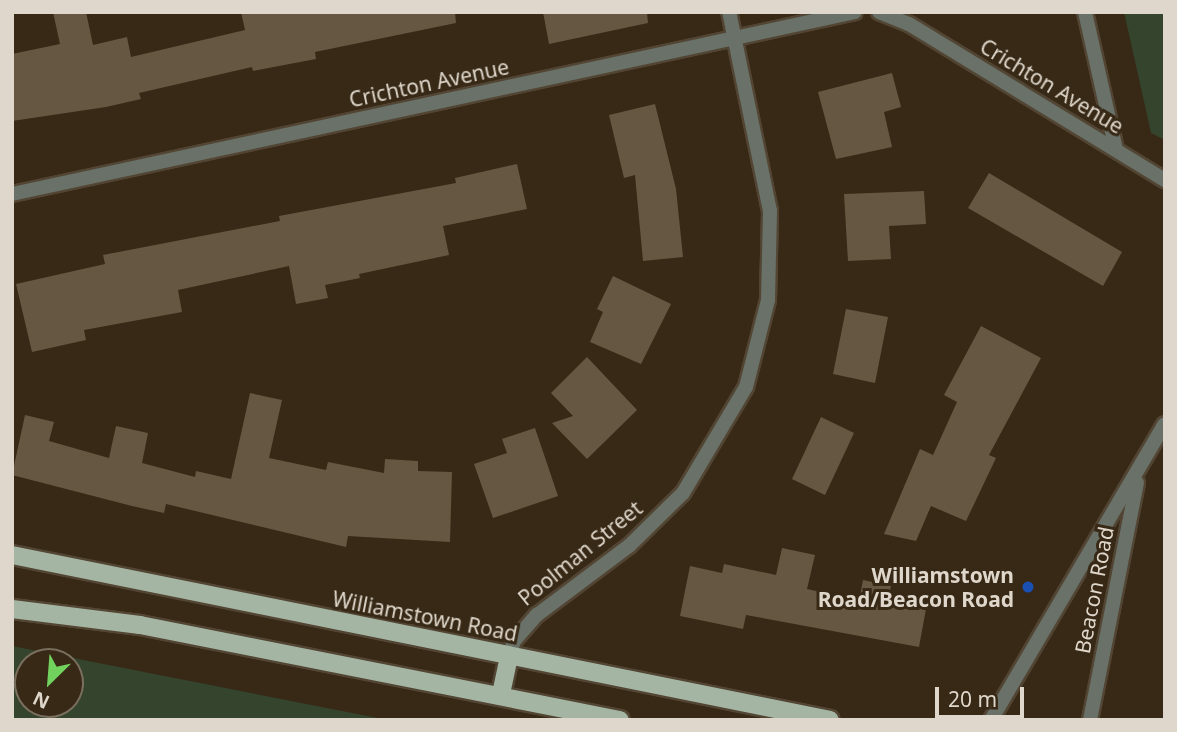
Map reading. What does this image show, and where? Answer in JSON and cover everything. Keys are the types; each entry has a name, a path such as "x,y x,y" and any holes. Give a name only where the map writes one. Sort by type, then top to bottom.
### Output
{"main road":[{"name":"Williamstown Road","path":"12,555 830,720"},
{"path":"12,609 140,625 501,694 620,720"},
{"name":"Poolman Street","path":"501,694 509,657"}],"street":[{"name":"Poolman Street","path":"509,657 514,641 537,615 629,546 683,493 746,387 761,344 768,300 771,234 761,152 729,12"},
{"name":"Crichton Avenue","path":"12,194 855,12"},
{"name":"Crichton Avenue","path":"879,12 909,24 1165,180"},
{"path":"1085,12 1116,150"},
{"name":"Beacon Road","path":"991,720 1083,557 1142,468 1165,424"},
{"name":"Beacon Road","path":"1090,720 1142,468"}],"green space":[{"path":"1124,12 1165,12 1165,140 1151,133"},
{"path":"12,646 22,648 14,648 14,718 84,718 84,660 388,720 12,720"}],"building":[{"path":"53,12 86,12 93,45 127,37 131,57 245,30 241,12 455,12 456,23 315,52 316,59 253,71 252,67 139,93 141,99 106,107 12,121 12,54 60,44"},
{"path":"543,12 647,12 648,23 549,44"},
{"path":"892,73 901,107 884,112 892,147 836,159 818,92"},
{"path":"655,104 676,189 683,257 643,261 635,175 624,178 609,115"},
{"path":"517,164 527,209 443,226 449,255 359,274 360,278 325,285 328,298 296,304 289,266 178,290 182,312 84,330 86,340 32,352 16,284 105,264 103,255 280,221 279,216 456,183 455,178"},
{"path":"989,173 1122,252 1103,286 968,208"},
{"path":"924,191 926,224 889,226 891,259 848,261 844,194"},
{"path":"613,276 671,304 641,364 590,342 603,312 597,309"},
{"path":"846,309 888,317 875,383 833,374"},
{"path":"981,326 1041,358 989,455 996,458 966,521 931,506 916,541 884,534 920,449 933,455 957,402 944,395"},
{"path":"587,357 637,410 587,459 552,423 573,416 551,393"},
{"path":"250,393 282,400 269,458 326,470 328,462 384,473 385,459 418,461 418,471 452,472 450,542 348,536 346,547 166,504 164,513 12,475 25,415 54,422 49,441 109,458 116,426 148,433 142,463 195,477 196,471 231,479"},
{"path":"821,417 854,433 825,495 792,479"},
{"path":"535,428 558,496 493,518 474,464 507,453 502,439"},
{"path":"782,548 815,555 807,589 859,601 863,580 891,586 888,601 926,609 919,647 746,615 743,629 680,616 690,566 722,573 724,564 776,575"}],"place":[{"name":"Williamstown Road/Beacon Road","path":"1028,587"}]}
